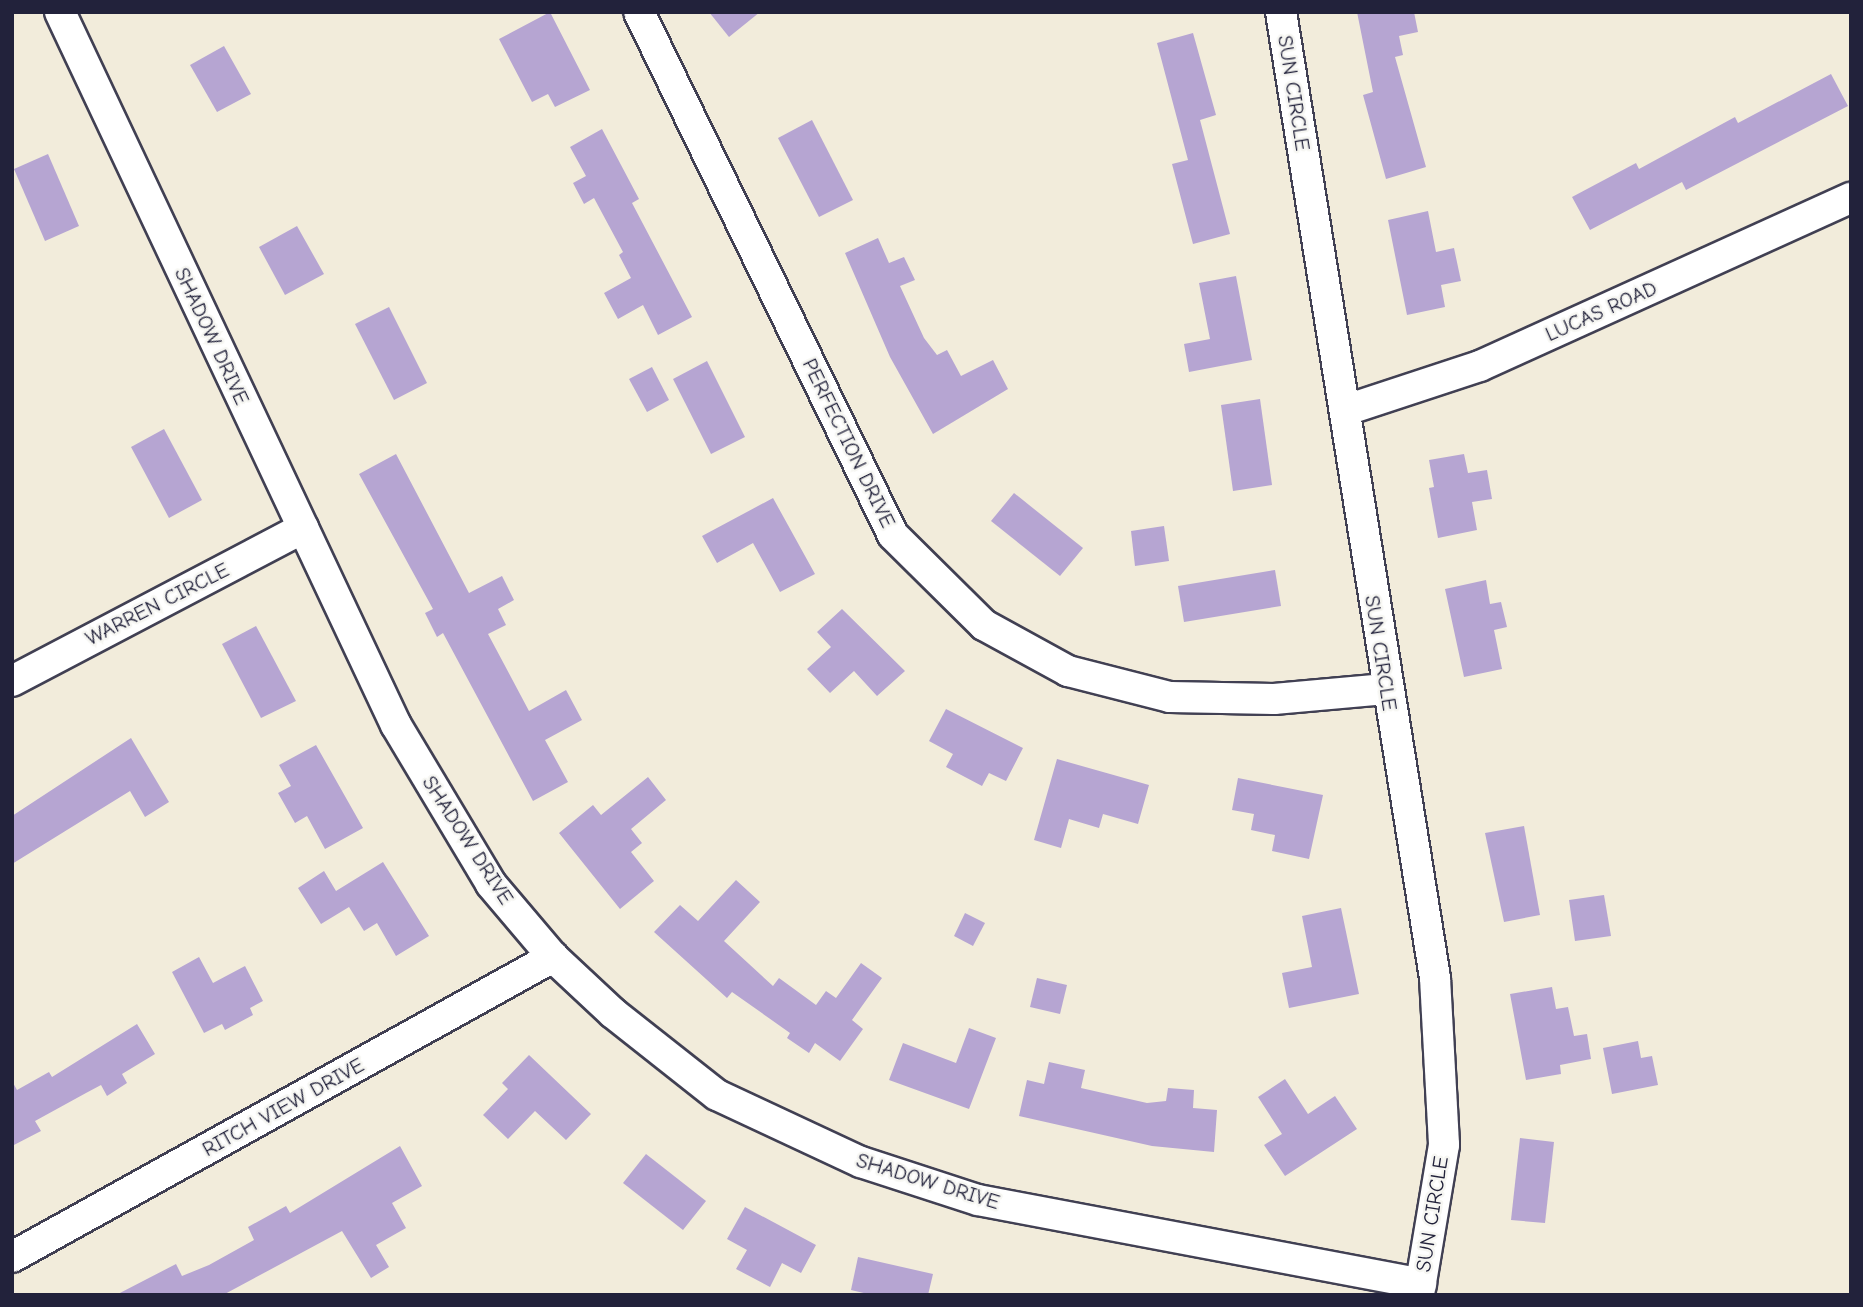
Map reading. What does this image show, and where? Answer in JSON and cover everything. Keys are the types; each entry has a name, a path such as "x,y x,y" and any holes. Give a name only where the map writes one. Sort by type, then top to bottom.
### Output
{"street":[{"name":"SHADOW DRIVE","path":"60,12 396,725 491,884 553,957 613,1013 716,1094 861,1163 978,1200 1420,1290"},
{"name":"PERFECTION DRIVE","path":"639,12 893,535 984,625 1068,671 1170,697 1274,699 1386,689"},
{"name":"SUN CIRCLE","path":"1281,12 1346,410 1386,689 1435,978 1444,1145 1420,1290"},
{"name":"LUCAS ROAD","path":"1346,410 1480,366 1851,198"},
{"name":"WARREN CIRCLE","path":"12,681 303,528"},
{"name":"RITCH VIEW DRIVE","path":"12,1257 553,957"}],"building":[{"path":"550,12 590,90 555,107 548,94 532,102 499,39"},
{"path":"709,12 760,12 729,37"},
{"path":"1357,12 1414,12 1418,32 1399,36 1403,55 1395,57 1426,167 1386,179 1363,95 1373,92"},
{"path":"1193,33 1216,115 1200,120 1230,234 1193,244 1172,164 1188,160 1157,43"},
{"path":"224,46 251,94 217,112 190,65"},
{"path":"1831,74 1848,106 1686,190 1682,182 1590,230 1572,197 1636,163 1639,169 1735,117 1738,123"},
{"path":"812,120 853,200 819,217 778,138"},
{"path":"602,129 639,199 632,203 692,317 658,335 643,305 618,319 604,293 631,278 619,255 623,252 594,198 584,204 573,183 586,176 570,147"},
{"path":"48,154 79,226 45,241 14,169"},
{"path":"1428,211 1436,252 1454,248 1461,281 1441,285 1445,307 1407,315 1388,220"},
{"path":"297,226 324,274 285,295 259,247"},
{"path":"878,238 889,263 904,257 915,280 900,286 924,338 937,355 947,350 961,376 993,360 1008,389 933,434 890,357 845,253"},
{"path":"1236,276 1252,360 1189,372 1184,344 1210,339 1199,283"},
{"path":"389,307 427,383 394,400 355,324"},
{"path":"707,361 745,437 711,454 673,379"},
{"path":"652,367 669,400 647,412 629,379"},
{"path":"1260,399 1272,485 1233,491 1221,405"},
{"path":"164,429 202,500 169,518 131,447"},
{"path":"396,454 469,593 502,576 514,600 498,609 506,625 488,634 529,711 566,690 582,720 545,740 568,782 533,801 443,633 437,637 425,613 433,609 359,474"},
{"path":"1464,454 1468,473 1487,470 1492,499 1472,502 1477,530 1438,538 1429,488 1434,487 1429,460"},
{"path":"1014,493 1083,548 1060,576 991,521"},
{"path":"773,498 815,574 780,592 753,543 717,563 702,536"},
{"path":"1164,526 1169,561 1135,566 1131,531"},
{"path":"1275,570 1281,606 1184,622 1178,586"},
{"path":"1486,580 1490,604 1501,602 1507,627 1494,630 1502,669 1464,677 1445,589"},
{"path":"842,609 905,671 877,696 854,671 830,693 807,669 831,647 817,632"},
{"path":"256,626 296,701 261,718 222,644"},
{"path":"946,709 1023,748 1006,781 989,773 982,786 946,767 953,754 929,741"},
{"path":"131,738 169,802 145,817 130,791 12,864 12,816"},
{"path":"316,745 363,828 325,849 307,816 295,823 278,793 291,786 279,765"},
{"path":"1057,759 1149,785 1138,824 1103,814 1099,828 1069,819 1061,848 1034,840"},
{"path":"648,777 666,800 631,829 642,843 631,852 654,881 620,909 559,833 593,805 601,815"},
{"path":"1238,778 1323,795 1309,859 1272,851 1275,835 1251,830 1254,814 1232,810"},
{"path":"1524,826 1540,915 1504,922 1485,833"},
{"path":"383,862 429,936 396,956 377,923 364,931 349,907 321,924 298,888 324,871 336,891"},
{"path":"736,880 760,902 724,941 773,986 779,978 816,1005 826,991 836,998 861,963 882,978 852,1020 863,1029 840,1061 815,1043 809,1053 787,1038 790,1033 732,992 727,998 654,932 680,905 698,921"},
{"path":"1604,895 1611,936 1575,941 1569,900"},
{"path":"1341,908 1359,994 1289,1008 1282,973 1312,967 1302,916"},
{"path":"965,913 985,923 973,946 954,936"},
{"path":"199,957 213,983 245,966 263,1001 250,1008 253,1015 225,1030 222,1024 204,1033 172,972"},
{"path":"1037,978 1067,985 1060,1014 1030,1007"},
{"path":"1552,987 1556,1009 1568,1007 1574,1036 1587,1034 1591,1059 1560,1065 1561,1074 1526,1080 1510,994"},
{"path":"137,1024 155,1054 122,1074 127,1083 107,1096 101,1085 86,1093 35,1121 41,1131 12,1146 12,1081 17,1090 49,1072 52,1077"},
{"path":"969,1028 996,1038 969,1109 889,1080 903,1043 956,1063"},
{"path":"1638,1041 1641,1058 1652,1056 1658,1085 1612,1094 1603,1048"},
{"path":"529,1055 591,1114 566,1140 535,1111 508,1139 483,1115 508,1089 502,1083"},
{"path":"1049,1062 1085,1070 1081,1088 1147,1103 1166,1101 1168,1088 1194,1090 1193,1108 1217,1110 1214,1152 1152,1146 1019,1116 1027,1080 1044,1084"},
{"path":"1285,1079 1308,1114 1335,1096 1357,1129 1285,1176 1264,1145 1282,1134 1258,1097"},
{"path":"1520,1138 1554,1142 1545,1223 1511,1220"},
{"path":"400,1146 422,1186 392,1203 406,1228 376,1245 389,1267 371,1278 342,1231 223,1295 116,1295 176,1264 182,1276 209,1265 254,1240 248,1227 286,1206 290,1213"},
{"path":"646,1154 706,1201 683,1230 623,1183"},
{"path":"745,1207 816,1245 801,1273 782,1263 770,1287 736,1269 747,1250 727,1239"},
{"path":"858,1257 933,1274 928,1295 872,1295 851,1290"}]}
